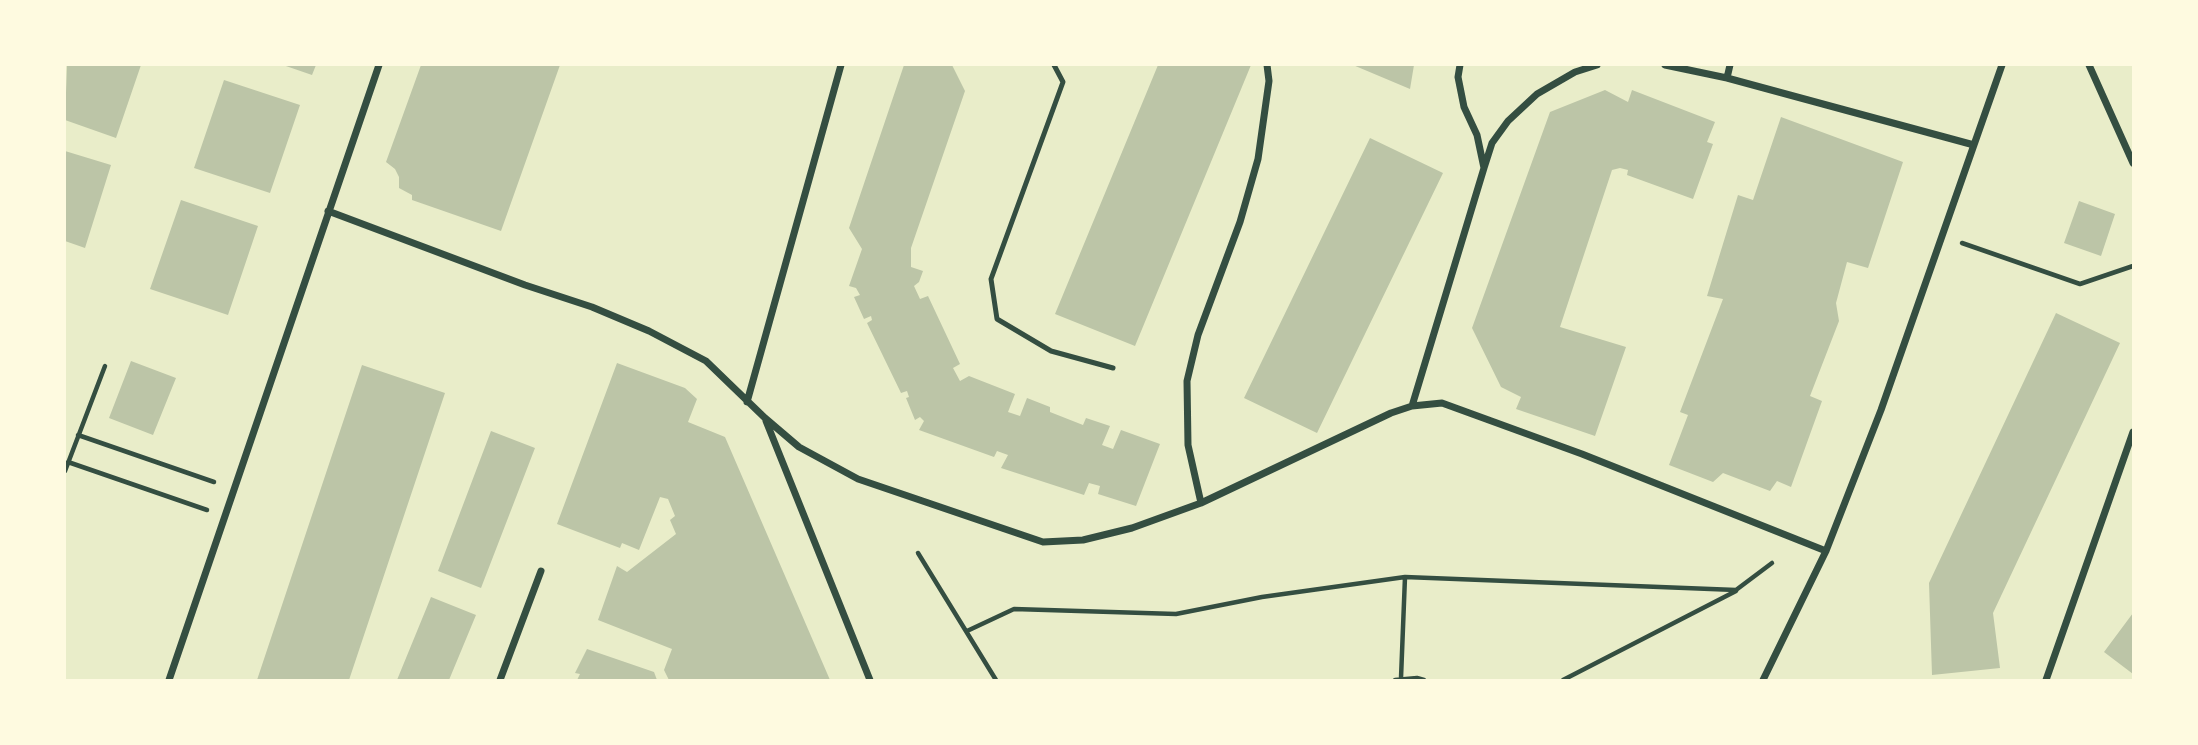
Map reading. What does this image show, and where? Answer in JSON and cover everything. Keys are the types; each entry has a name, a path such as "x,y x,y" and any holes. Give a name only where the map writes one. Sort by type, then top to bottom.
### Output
{"street":[{"path":"169,680 379,65"},
{"path":"747,402 841,65"},
{"path":"1201,503 1188,445 1187,381 1198,335 1240,222 1258,159 1269,81 1267,65"},
{"path":"1460,65 1458,77 1464,107 1477,135 1484,168"},
{"path":"1412,406 1492,143 1508,121 1537,94 1575,72 1597,65"},
{"path":"1665,65 1727,78 1974,145"},
{"path":"1727,78 1730,65"},
{"path":"1763,680 1825,551 1881,410 2002,65"},
{"path":"2089,65 2133,163"},
{"path":"328,211 592,307 649,331 706,361 747,402 799,447 858,480 1043,542 1083,540 1132,528 1201,503 1391,413 1412,406 1442,404 1507,426 1825,551"},
{"path":"765,418 870,680"},
{"path":"2046,680 2133,432"},
{"path":"500,680 541,571"}],"lane":[{"path":"1054,65 1063,82 991,279 997,319 1051,351 1113,368"}],"path":[{"path":"1941,236 2080,284 2133,266"},
{"path":"65,471 105,366"},
{"path":"78,435 234,489"},
{"path":"68,462 225,516"},
{"path":"918,553 996,680"},
{"path":"1563,680 1737,590 1772,563"},
{"path":"967,631 1014,609 1176,614 1262,597 1405,577 1737,590"},
{"path":"1405,577 1398,679 1424,680"}],"building":[{"path":"67,65 141,65 116,138 65,120"},
{"path":"283,65 316,65 312,75"},
{"path":"421,65 560,65 501,231 412,200 412,195 399,188 399,177 395,169 386,162"},
{"path":"904,65 952,65 965,91 911,248 911,267 923,271 919,282 914,286 920,299 928,296 960,364 953,368 960,381 969,376 1015,394 1008,412 1020,416 1027,398 1050,407 1050,412 1083,425 1086,418 1110,426 1102,445 1113,449 1121,430 1160,444 1136,506 1098,494 1100,486 1089,483 1084,495 1001,468 1008,455 997,451 994,457 919,430 924,421 920,417 915,420 906,398 909,397 907,391 901,393 867,323 872,320 871,316 864,319 854,297 860,295 856,288 849,286 862,249 849,228"},
{"path":"1158,65 1251,65 1135,346 1055,314"},
{"path":"1353,65 1414,65 1410,89"},
{"path":"224,80 300,105 270,193 194,168"},
{"path":"1605,90 1628,102 1632,90 1715,122 1707,142 1713,144 1693,199 1627,175 1628,170 1612,170 1560,327 1626,347 1595,436 1516,409 1521,397 1501,387 1472,328 1550,112"},
{"path":"1781,117 1903,162 1868,268 1847,262 1836,303 1839,321 1810,396 1822,401 1791,487 1777,481 1770,491 1723,473 1713,482 1669,465 1688,415 1680,412 1723,299 1707,296 1738,195 1753,200"},
{"path":"1370,138 1443,173 1317,433 1244,398"},
{"path":"65,151 111,165 85,248 65,241"},
{"path":"181,200 258,226 228,315 150,289"},
{"path":"2079,201 2115,214 2101,256 2064,243"},
{"path":"2056,313 2120,343 1993,613 2000,668 1932,675 1929,583"},
{"path":"131,361 176,378 153,435 109,418"},
{"path":"617,363 685,388 697,399 688,422 725,437 830,680 669,680 664,670 672,649 598,620 617,566 627,572 676,534 670,520 675,516 668,499 660,497 639,550 622,543 620,548 557,524"},
{"path":"362,365 445,393 349,680 257,680"},
{"path":"491,431 535,448 481,588 438,571"},
{"path":"431,597 476,615 449,680 397,680"},
{"path":"2133,613 2133,674 2104,652"},
{"path":"587,649 654,672 657,680 577,680 580,674 575,673"}]}
